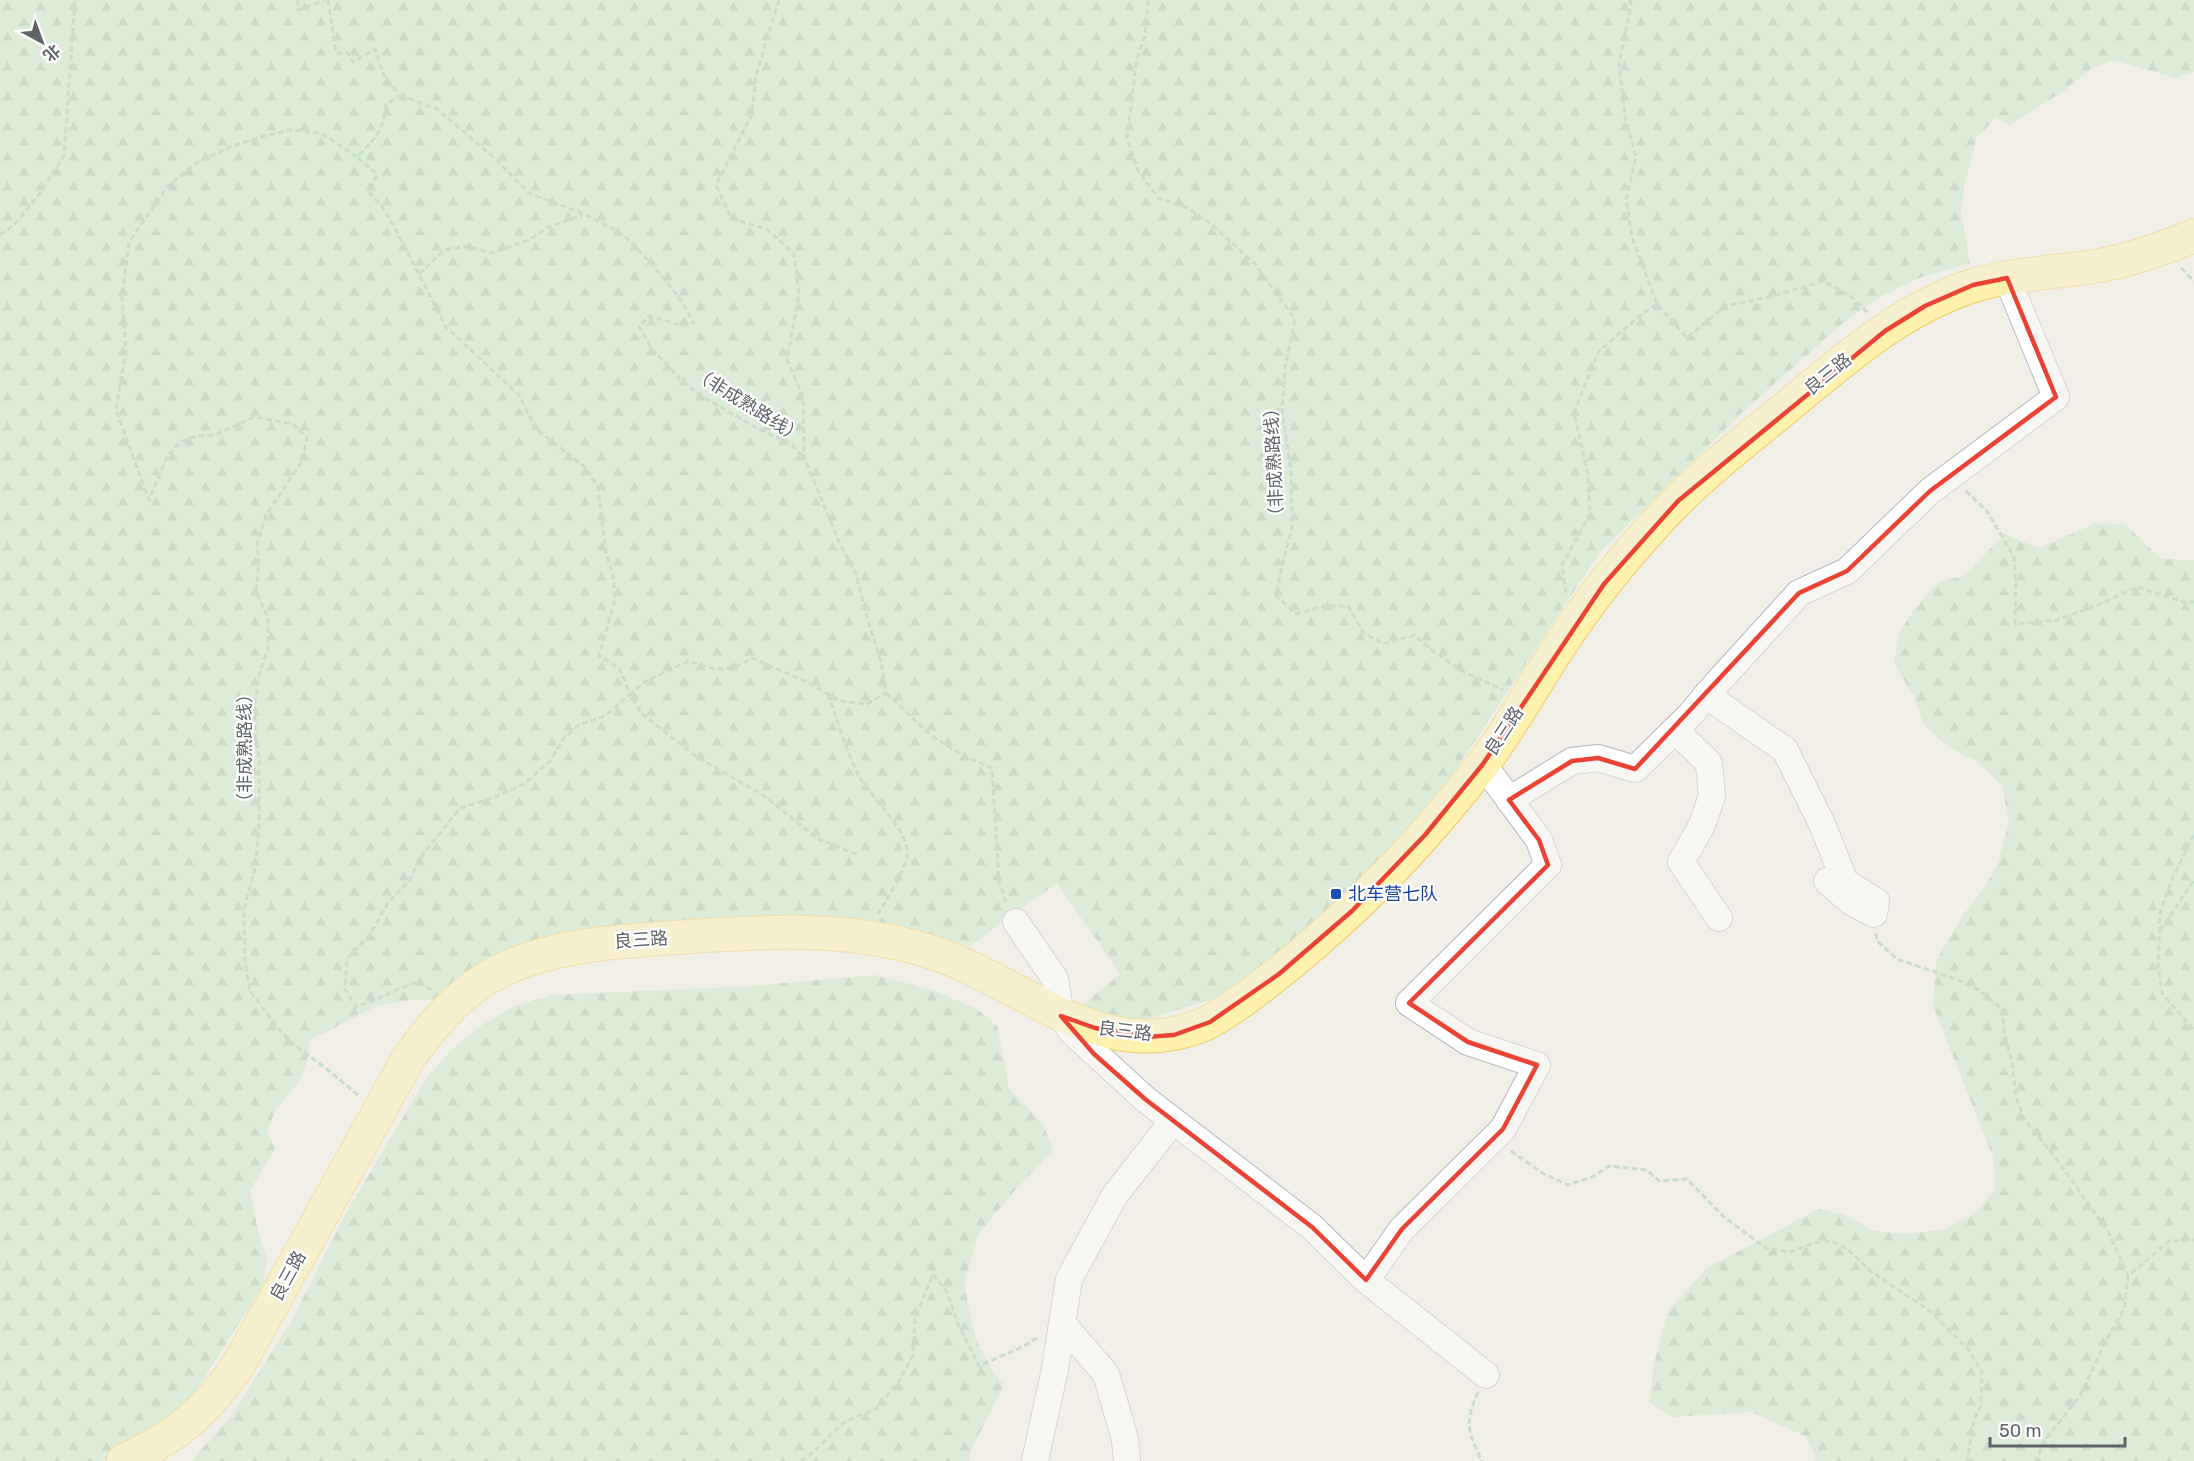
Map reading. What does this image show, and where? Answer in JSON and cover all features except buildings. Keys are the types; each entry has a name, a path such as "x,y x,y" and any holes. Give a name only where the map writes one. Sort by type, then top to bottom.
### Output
{"main road":[{"name":"良三路","path":"123,1461 176,1432 200,1413 219,1392 239,1364 408,1059 432,1026 455,1001 504,969 553,953 608,942 764,932 864,936 934,952 965,965 1061,1016 1122,1035 1146,1037 1174,1035 1210,1022 1280,974 1352,911 1425,835 1483,764 1571,629 1642,538 1716,464 1847,357 1925,306 1973,285 2007,278 2099,266 2163,249 2194,236"}],"street":[{"path":"1509,800 1572,761 1598,758 1635,770 1675,730 1799,593 1847,571 1930,491 2056,397 2007,278"},
{"path":"1706,695 1785,750 1822,824 1845,882 1876,901 1874,914 1851,903 1827,881"},
{"path":"1675,730 1709,763 1712,796 1702,825 1681,862 1719,918"},
{"path":"1366,1280 1402,1229 1503,1129 1537,1065 1468,1042 1409,1003 1548,865 1539,840 1483,764"},
{"path":"1016,922 1055,979 1061,1016 1071,1031 1094,1054 1173,1121 1312,1227 1366,1280 1486,1375"},
{"path":"1035,1461 1069,1279 1115,1195 1173,1121"},
{"path":"1062,1323 1106,1374 1125,1439 1127,1461"}],"path":[{"path":"0,235 14,225 26,210 63,156 75,0"},
{"path":"298,0 298,10 326,0 336,53 348,53 353,62 375,50 384,76 400,95 386,105 385,123 373,141 357,157 377,174 369,192 383,208 446,327 519,394 536,429 586,468 598,487 606,555 613,574 615,599 599,656 619,668 641,713 697,757 763,795 818,839 859,855"},
{"name":"（非成熟路线）","path":"779,0 756,75 752,114 716,185 732,219 767,229 794,254 799,294 787,360 802,397 804,457 840,544 856,574 881,662 886,693"},
{"name":"（非成熟路线）","path":"1148,0 1145,36 1137,58 1127,139 1138,170 1158,198 1186,207 1210,223 1255,264 1295,319 1285,367 1282,411 1291,470 1292,528 1276,596 1296,614 1324,606 1348,606 1364,633 1383,644 1415,636 1462,671 1524,701"},
{"path":"1630,0 1631,5 1619,63 1625,116 1636,157 1626,200 1632,237 1657,304 1687,338 1725,306 1770,297 1823,281 1852,297 1885,331"},
{"name":"（非成熟路线）","path":"400,95 437,109 492,156 529,193 584,214 620,232 656,269 678,296 694,324 676,324 649,316 639,327 653,350 677,376 715,405 790,444 804,457"},
{"name":"（非成熟路线）","path":"357,157 321,133 290,130 264,136 198,162 168,186 129,242 122,297 126,350 116,410 149,500 167,457 180,442 196,436 215,435 254,417 293,424 307,438 301,463 266,515 257,544 259,563 256,592 268,618 268,648 258,678 255,707 255,731 259,758 259,830 255,868 244,909 245,961 250,991 280,1031 379,1113"},
{"path":"418,274 444,250 468,246 491,252 529,240 547,228 584,214"},
{"path":"1571,629 1563,565 1590,514 1588,475 1574,412 1599,351 1657,304"},
{"path":"1950,476 1987,511 2014,557 2015,624 2057,620 2137,587 2184,602 2194,602"},
{"path":"455,1001 417,982 356,1007 345,989 347,959 372,933 388,903 409,881 420,858 460,808 493,798 524,784 550,761 564,738 579,725 605,716 646,681 689,662 715,670 740,665 752,658 807,682 840,701 867,704 886,693 932,736 962,755 992,768 999,881 1005,903 1016,922"},
{"path":"828,694 862,781 903,833 907,857 889,897 864,936"},
{"path":"2194,835 2173,877 2160,913 2158,966 2162,993 2194,1030"},
{"path":"2159,933 2194,880"},
{"path":"1874,914 1876,941 1897,959 1979,990 2002,1009 2004,1036 2012,1062 2016,1097 2024,1119 2055,1157 2109,1233 2128,1276 2124,1309 2080,1396 2045,1440 2037,1458 2041,1461"},
{"path":"1494,1138 1534,1168 1568,1185 1594,1176 1609,1166 1647,1170 1659,1181 1687,1179 1724,1217 1767,1249 1791,1252 1813,1244 1831,1241 1847,1249 1873,1273 1930,1311 1969,1350 1982,1371 1981,1405 1974,1420 1967,1461"},
{"path":"2128,1276 2169,1241 2194,1240"},
{"path":"801,1461 843,1423 877,1408 899,1381 913,1355 915,1318 933,1274 947,1292 958,1324 979,1366 1022,1347 1062,1323"},
{"path":"1482,1461 1470,1434 1469,1413 1486,1375"}],"highlighted area":[{"path":"2007,278 2056,397 1930,491 1847,571 1799,593 1635,769 1598,758 1572,761 1509,800 1539,840 1548,865 1409,1003 1468,1042 1537,1065 1503,1129 1402,1229 1366,1280 1312,1227 1145,1099 1094,1054 1061,1016 1095,1028 1146,1037 1174,1035 1210,1022 1279,974 1352,911 1425,835 1483,764 1604,584 1678,501 1885,331 1925,306 1973,285"}],"green space":[{"path":"0,0 2194,0 2194,72 2176,78 2113,60 2092,68 2065,90 2010,125 1996,118 1977,137 1965,181 1961,213 1970,263 1919,278 1898,288 1873,301 1842,324 1747,408 1600,552 1455,771 1377,866 1328,916 1221,997 1147,1019 1116,1017 1081,1006 1120,974 1057,883 970,946 935,935 900,929 823,925 460,982 432,1000 410,1000 377,1006 310,1040 307,1062 300,1080 275,1111 267,1132 275,1149 250,1190 258,1231 267,1259 263,1285 191,1399 168,1423 112,1458 101,1461 0,1461"},
{"path":"2096,523 2125,524 2161,559 2194,560 2194,1461 1815,1461 1816,1457 1805,1436 1752,1412 1672,1417 1649,1402 1654,1364 1668,1311 1708,1267 1819,1209 1845,1215 1874,1231 1905,1234 1942,1230 1974,1215 1995,1189 1993,1157 1933,1006 1936,961 1963,915 1982,891 1998,864 2009,822 2002,785 1976,761 1950,748 1924,725 1914,696 1894,664 1898,635 1913,611 1938,582 1964,576 2004,534 2039,548"},
{"path":"875,975 933,990 977,1009 997,1026 1009,1088 1044,1126 1053,1150 1007,1199 978,1235 964,1284 975,1337 991,1369 1004,1385 969,1454 970,1461 191,1461 231,1416 290,1324 345,1215 426,1079 452,1049 479,1027 512,1007 552,995 751,986"}],"place":[{"name":"北车营七队","path":"1336,894"}]}
